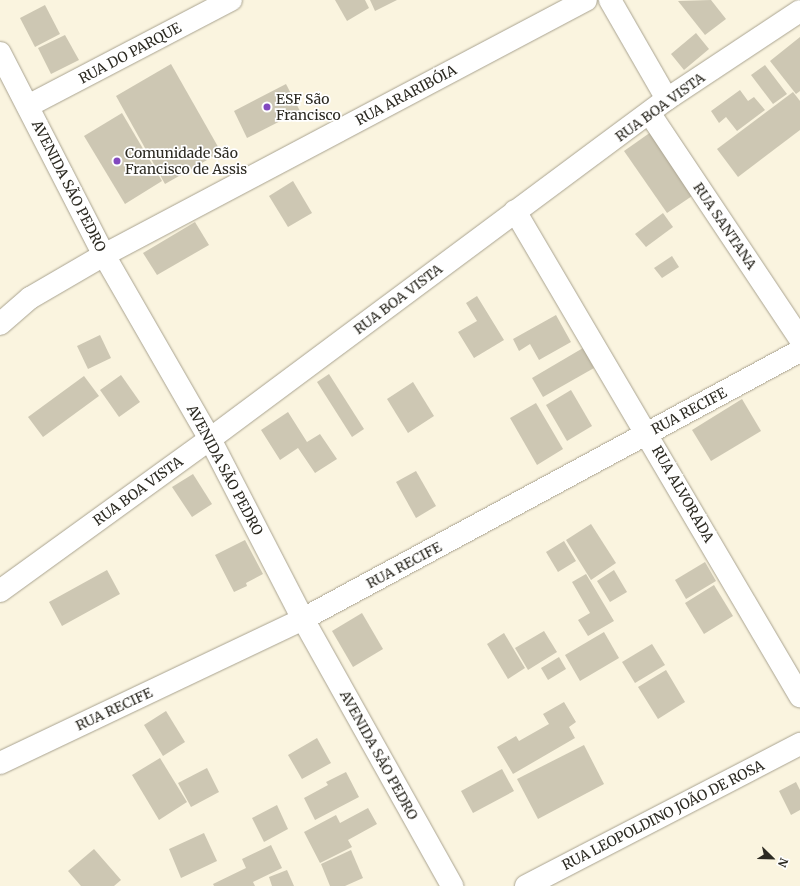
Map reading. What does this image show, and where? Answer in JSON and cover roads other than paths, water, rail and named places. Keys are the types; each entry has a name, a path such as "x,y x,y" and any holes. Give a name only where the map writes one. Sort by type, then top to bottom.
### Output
{"street":[{"name":"RUA DO PARQUE","path":"28,106 231,0"},
{"name":"RUA ARARIBÓIA","path":"0,324 30,298 104,255 586,0"},
{"path":"610,0 667,99"},
{"name":"RUA BOA VISTA","path":"0,591 210,439 515,211 650,114 667,99 800,11"},
{"name":"AVENIDA SÃO PEDRO","path":"0,53 104,255 210,439 303,619 452,886"},
{"name":"RUA SANTANA","path":"650,114 800,339"},
{"name":"RUA ALVORADA","path":"515,211 800,696"},
{"name":"RUA RECIFE","path":"0,764 303,619 800,351"},
{"name":"RUA LEOPOLDINO JOÃO DE ROSA","path":"526,886 800,744"}],"place":[{"name":"ESF São Francisco","path":"267,107"},
{"name":"Comunidade São Francisco de Assis","path":"117,161"}]}
